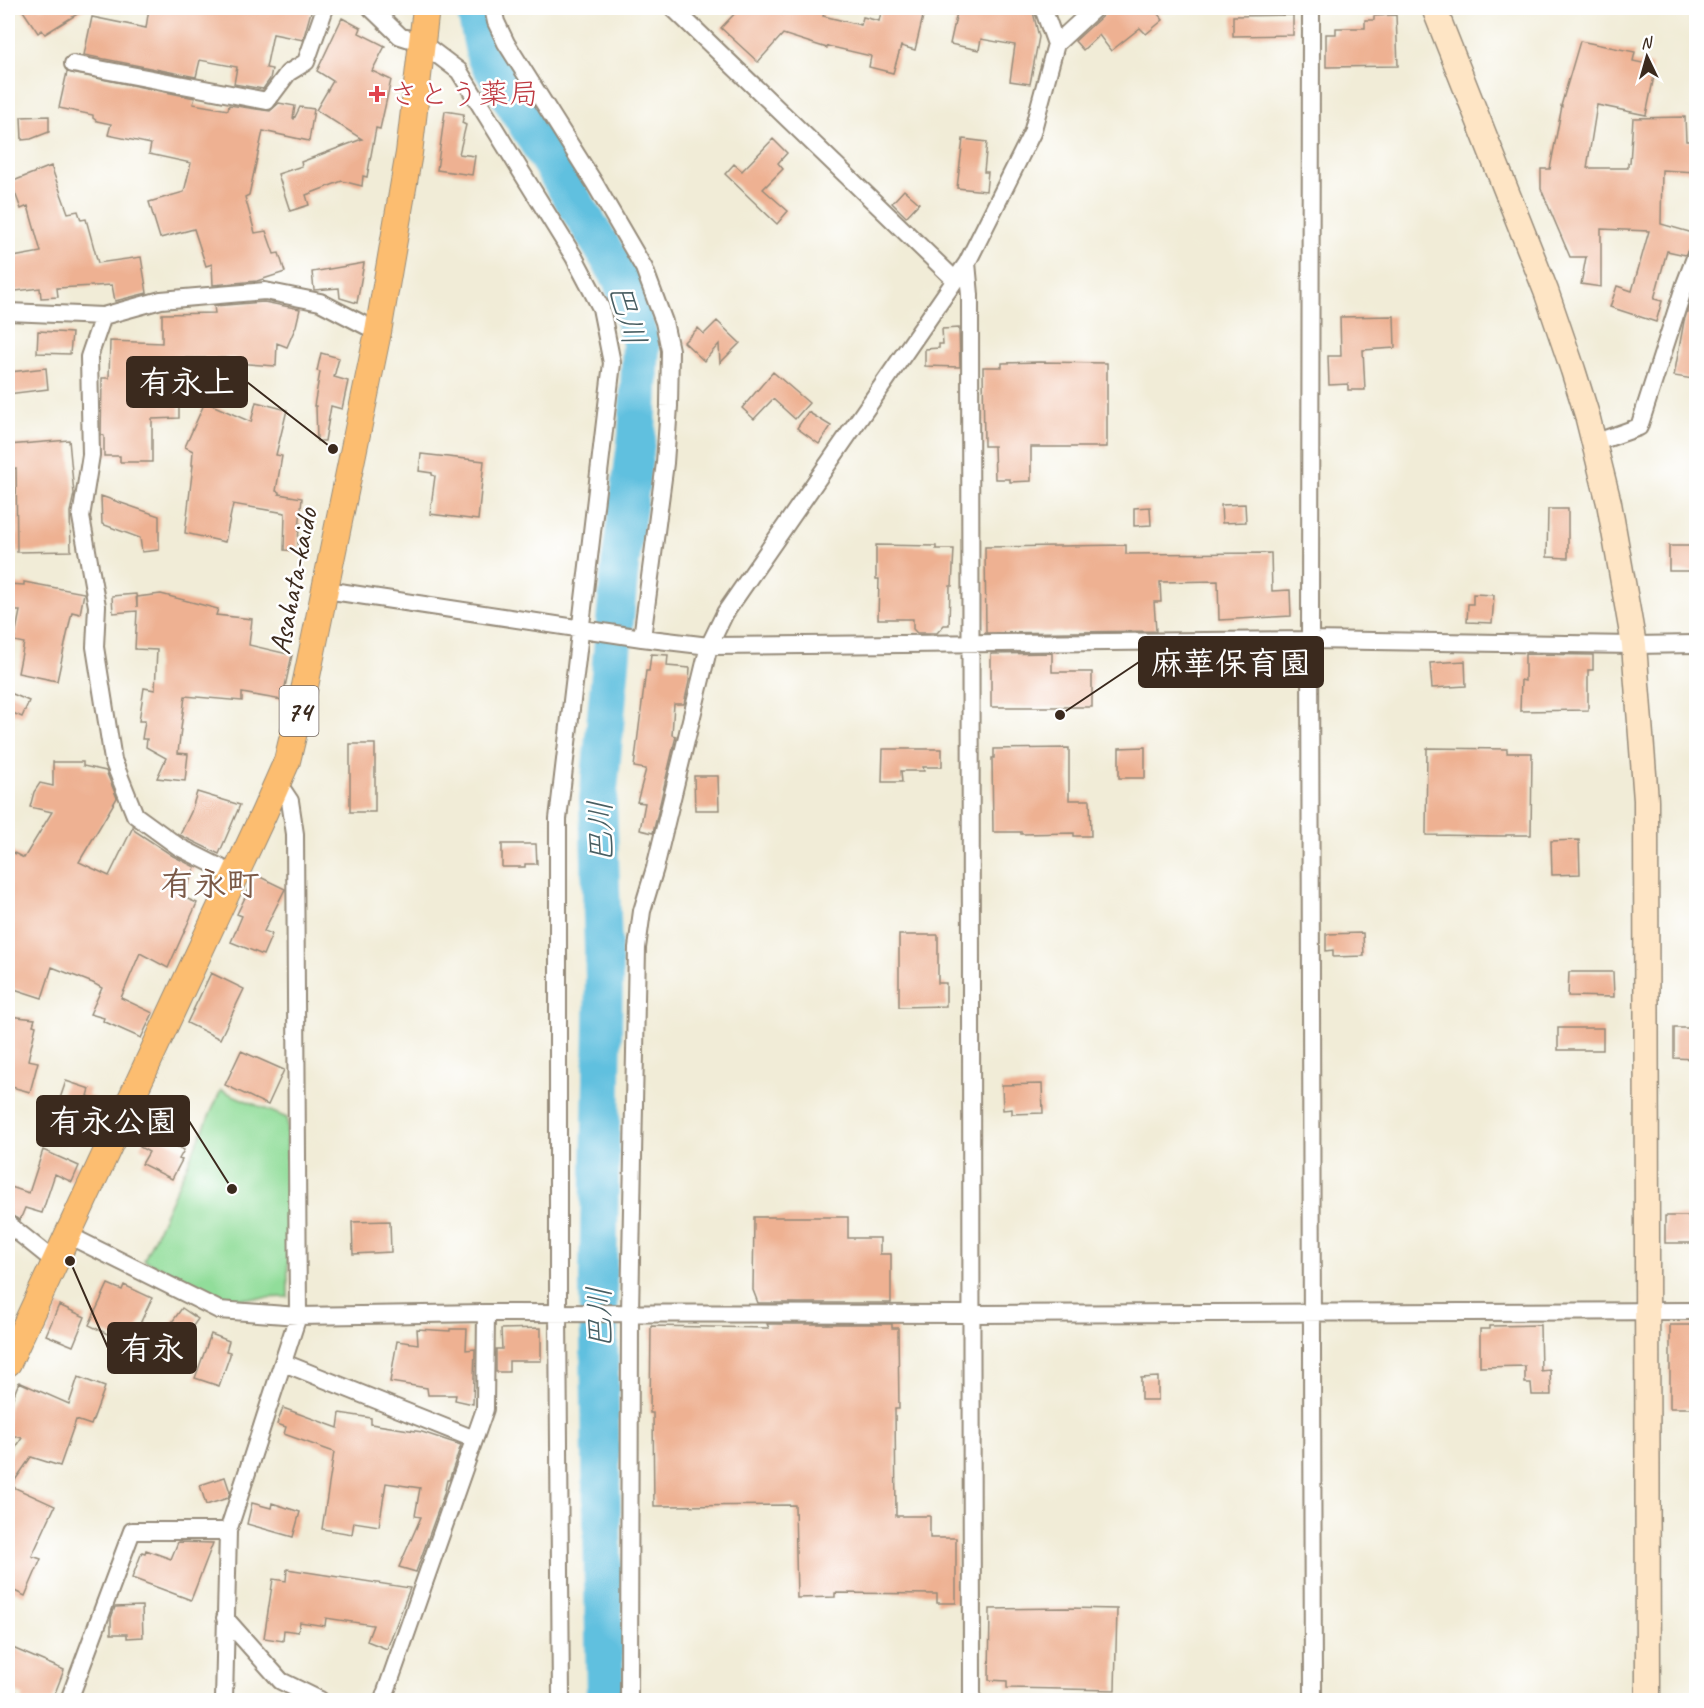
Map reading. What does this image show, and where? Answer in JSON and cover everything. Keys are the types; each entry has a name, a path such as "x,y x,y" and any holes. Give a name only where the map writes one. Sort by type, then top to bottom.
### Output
{"main road":[{"name":"Asahata-kaido","path":"8,1363 66,1234 278,783 286,761 326,590 348,470 378,332 409,153 426,8"}],"street":[{"path":"73,64 267,101 288,73 306,62 325,8"},
{"path":"371,8 400,36 422,43 459,72 574,258 601,308 612,363 558,819 561,1701"},
{"path":"493,8 496,22 506,43 595,184 644,268 664,322 670,350 669,406 665,463 642,638"},
{"path":"673,8 954,279"},
{"path":"1043,8 1056,44"},
{"path":"628,1701 630,1313 636,948 642,911 655,868 709,646 725,613 967,263 1032,133 1056,44 1095,8"},
{"path":"1311,8 1313,1701"},
{"path":"1434,8 1546,291 1574,370 1610,503 1634,645 1646,800 1648,1701"},
{"path":"1594,443 1639,427 1696,255"},
{"path":"967,263 970,295 972,644 972,1701"},
{"path":"8,312 103,316 161,300 265,291 320,302 378,332"},
{"path":"103,316 89,357 91,456 81,517 97,606 95,647 113,760 135,815 179,848 235,875"},
{"path":"326,590 709,646 1310,640 1696,644"},
{"path":"225,1701 228,1532 298,1316 295,834 290,801 278,783"},
{"path":"8,1224 54,1261"},
{"path":"66,1234 219,1310 298,1316 486,1312 971,1314 1696,1311"},
{"path":"383,1701 485,1409 486,1312"},
{"path":"284,1363 474,1439"},
{"path":"69,1701 132,1530 228,1532"},
{"path":"225,1618 281,1681 320,1701"}],"green space":[{"path":"221,1090 287,1118 288,1297 228,1299 144,1260"}],"building":[{"path":"21,8 87,8 45,34 42,30 38,33"},
{"path":"149,8 312,8 303,40 273,34 266,68 272,69 270,79 263,89 234,84 237,67 200,60 196,77 84,55 92,17 146,28"},
{"path":"740,8 826,8 823,16 861,25 863,17 879,21 882,8 925,8 915,50 901,46 893,73 869,67 871,56 828,46 827,48 783,34 758,62 721,28"},
{"path":"958,8 1026,8 1033,12 1039,37 1030,84 1010,81 1015,45 981,39 979,50 950,44"},
{"path":"1111,8 1153,8 1163,20 1146,34 1140,28 1111,51 1099,35 1083,50 1075,41"},
{"path":"1293,15 1293,35 1233,36 1233,16"},
{"path":"1396,15 1398,66 1326,67 1326,34 1336,34 1336,28 1365,28 1365,20 1374,20 1374,16"},
{"path":"342,18 361,28 359,33 385,46 372,71 391,80 380,129 376,128 367,177 363,176 362,186 342,181 306,195 309,205 290,211 278,174 302,166 301,162 362,139 316,110 333,81 317,71"},
{"path":"1580,41 1635,52 1633,61 1652,65 1650,75 1654,76 1646,115 1597,105 1587,168 1628,168 1633,118 1685,117 1686,141 1696,141 1696,172 1662,170 1661,224 1693,233 1690,247 1685,255 1667,251 1654,299 1662,301 1656,322 1610,307 1617,286 1632,291 1649,231 1601,229 1601,287 1581,284 1586,257 1570,257 1541,189 1541,169 1550,169 1561,106"},
{"path":"67,72 195,98 193,104 228,110 229,105 270,111 279,103 295,106 294,119 300,107 314,109 309,141 263,131 249,195 245,197 255,233 266,231 274,254 279,253 285,272 257,281 213,285 212,264 206,266 194,229 160,238 149,202 184,192 191,163 149,154 151,144 108,135 111,124 97,121 93,115 59,108"},
{"path":"445,111 464,114 462,123 466,125 459,154 475,156 472,175 437,170"},
{"path":"49,116 49,132 22,140 21,117"},
{"path":"773,139 787,153 778,163 783,169 763,189 788,211 777,224 725,174 734,164 742,171"},
{"path":"963,139 987,142 984,172 988,172 986,191 957,188"},
{"path":"51,166 68,213 78,211 81,220 86,219 98,263 141,257 147,293 115,301 112,285 57,288 58,297 41,298 40,288 8,292 8,258 41,252 28,206 21,209 11,182"},
{"path":"904,190 919,203 906,217 892,203"},
{"path":"364,263 357,303 340,298 339,288 314,290 312,272"},
{"path":"1691,300 1696,301 1696,362 1693,379 1674,376 1684,321"},
{"path":"264,302 300,309 287,347 277,343 276,366 235,363 235,358 170,358 170,364 149,362 147,378 170,383 170,399 179,399 179,418 152,419 152,462 120,462 120,456 104,456 104,436 101,435 102,378 109,378 110,341 162,343 162,314 215,313 214,306"},
{"path":"1394,316 1395,348 1363,350 1365,390 1348,390 1348,384 1329,385 1328,356 1341,356 1340,317"},
{"path":"717,321 740,343 720,363 719,344 704,361 684,342 698,328 704,334"},
{"path":"959,328 960,367 925,366 925,349 939,348 939,344 943,344 942,329"},
{"path":"38,331 72,333 70,354 37,353"},
{"path":"321,353 339,358 334,377 348,381 342,409 331,406 325,441 317,441 316,406 314,406"},
{"path":"1002,363 1107,363 1107,447 1031,447 1031,481 1010,482 1010,479 995,479 994,446 984,446 983,367 1002,367"},
{"path":"46,368 48,389 8,394 10,372"},
{"path":"773,372 809,403 795,419 773,399 754,419 742,408"},
{"path":"205,402 251,422 256,402 287,410 276,455 282,456 276,491 279,494 302,498 297,551 284,550 285,513 233,504 225,542 185,533 193,451 185,447"},
{"path":"808,412 831,426 819,444 797,428"},
{"path":"69,440 74,494 70,512 71,551 17,552 16,468 8,470 8,445"},
{"path":"421,454 484,461 478,520 430,514 435,476 432,473 419,471"},
{"path":"101,496 159,516 159,550 142,552 140,538 102,524"},
{"path":"1245,504 1246,522 1222,523 1221,505"},
{"path":"1150,507 1151,525 1134,526 1134,508"},
{"path":"1548,509 1568,509 1568,558 1547,557"},
{"path":"876,545 936,546 936,549 954,549 949,625 944,625 937,633 917,633 913,629 913,619 878,619 879,579 876,579"},
{"path":"1126,545 1126,554 1271,553 1272,591 1290,590 1291,616 1219,620 1218,581 1160,582 1161,602 1154,602 1156,631 986,633 985,547"},
{"path":"1669,546 1696,546 1696,571 1669,571"},
{"path":"24,582 84,593 80,614 72,612 57,681 18,673 24,643 14,641 20,611 8,611 8,584 24,585"},
{"path":"136,594 137,607 137,597 161,594 218,609 216,615 252,619 249,645 292,655 282,700 242,693 242,701 185,696 178,753 188,754 185,781 157,778 166,758 146,747 147,739 142,739 145,721 139,721 144,688 155,690 157,650 135,649 137,611 113,613 112,596"},
{"path":"1473,594 1494,595 1492,623 1467,622 1468,604 1473,604"},
{"path":"1052,653 1052,672 1092,672 1092,707 991,707 991,654"},
{"path":"651,654 668,655 667,666 690,668 684,704 674,704 672,735 676,736 653,833 640,830 645,803 637,802 646,769 634,767 646,671 649,671"},
{"path":"1525,654 1593,655 1593,670 1588,670 1588,710 1520,711 1521,680 1525,681"},
{"path":"1465,661 1466,686 1432,688 1430,663"},
{"path":"8,692 29,701 22,717 8,711"},
{"path":"350,744 375,744 375,812 350,812"},
{"path":"1145,747 1145,778 1119,778 1119,748"},
{"path":"1069,748 1069,800 1090,800 1091,836 1074,836 1074,833 993,832 992,758 994,758 994,749"},
{"path":"1427,748 1507,749 1507,753 1532,753 1531,835 1426,835"},
{"path":"883,749 942,749 942,767 923,767 924,771 901,771 902,782 882,782"},
{"path":"53,762 83,762 83,766 106,771 117,798 79,862 109,876 133,827 135,831 173,856 195,867 183,897 197,903 168,968 140,953 121,998 153,1013 141,1038 103,1021 104,1018 90,1014 102,988 52,967 42,998 8,987 12,967 8,965 8,850 24,858 52,812 30,807 34,792 40,783 53,786"},
{"path":"694,776 718,776 719,810 695,810"},
{"path":"197,792 240,805 219,854 180,835"},
{"path":"1579,840 1580,874 1552,875 1551,841"},
{"path":"502,844 536,844 537,864 525,864 525,867 502,867"},
{"path":"256,875 285,889 264,931 272,934 263,955 231,942 242,916 237,914"},
{"path":"1363,933 1364,956 1333,957 1333,950 1326,951 1326,934"},
{"path":"899,935 938,935 938,983 946,983 946,1006 899,1007"},
{"path":"1569,972 1613,972 1614,997 1568,996"},
{"path":"211,973 244,989 220,1039 187,1023"},
{"path":"8,1016 35,1019 33,1025 36,1026 28,1060 38,1062 30,1092 8,1086"},
{"path":"1558,1028 1603,1028 1603,1050 1558,1050"},
{"path":"1674,1028 1696,1028 1696,1059 1674,1058"},
{"path":"241,1051 284,1070 268,1105 225,1085"},
{"path":"66,1081 90,1089 88,1096 99,1100 90,1128 54,1116"},
{"path":"1042,1084 1043,1113 1012,1114 1012,1109 1003,1110 1002,1085"},
{"path":"148,1132 184,1150 179,1159 182,1160 172,1179 142,1164 149,1152 140,1147"},
{"path":"43,1150 79,1166 72,1182 55,1174 42,1213 25,1208 20,1220 8,1214 8,1186 29,1193"},
{"path":"1665,1216 1696,1216 1696,1243 1665,1243"},
{"path":"754,1217 848,1217 848,1238 880,1238 880,1254 891,1254 891,1303 758,1303 753,1290"},
{"path":"390,1221 391,1252 353,1254 352,1222"},
{"path":"108,1284 122,1290 124,1285 152,1298 130,1345 89,1325"},
{"path":"59,1305 85,1317 73,1346 46,1335"},
{"path":"182,1308 198,1319 190,1330 165,1332"},
{"path":"767,1324 892,1324 892,1328 898,1328 899,1409 895,1409 896,1516 930,1516 930,1538 956,1538 956,1603 937,1603 937,1594 835,1593 835,1597 797,1598 795,1505 654,1506 653,1413 650,1413 651,1326 769,1328"},
{"path":"1540,1325 1541,1371 1550,1370 1551,1395 1532,1395 1531,1383 1525,1383 1525,1366 1480,1367 1480,1329 1490,1329 1490,1326"},
{"path":"1670,1325 1696,1325 1696,1408 1670,1408"},
{"path":"541,1328 541,1361 509,1361 509,1372 496,1372 496,1349 502,1349 501,1329"},
{"path":"417,1329 450,1331 450,1329 467,1329 466,1350 475,1349 473,1404 455,1400 456,1395 428,1395 427,1388 390,1382 397,1341 418,1344"},
{"path":"211,1334 229,1341 226,1351 230,1352 230,1355 219,1386 195,1378"},
{"path":"78,1377 105,1387 91,1425 76,1420 60,1466 31,1457 11,1486 55,1506 32,1556 41,1559 25,1596 8,1588 8,1460 22,1438 8,1434 8,1410 19,1382 69,1404"},
{"path":"1158,1377 1158,1400 1141,1400 1141,1378"},
{"path":"283,1408 338,1428 340,1413 371,1418 371,1424 422,1432 461,1445 416,1572 399,1567 421,1517 415,1516 420,1488 386,1483 379,1526 354,1522 352,1534 322,1529 334,1452 284,1434 286,1427 277,1424"},
{"path":"225,1477 230,1492 228,1498 206,1505 200,1485"},
{"path":"252,1503 271,1508 272,1503 300,1512 293,1537 247,1524"},
{"path":"178,1542 213,1543 191,1600 132,1578 142,1552 145,1553 146,1550 171,1559"},
{"path":"287,1569 410,1588 387,1649 367,1641 373,1625 326,1618 325,1626 300,1622 298,1632 284,1630 283,1641 264,1638 273,1579 286,1581"},
{"path":"142,1606 143,1637 127,1638 127,1634 111,1634 111,1618 115,1607"},
{"path":"990,1609 1117,1609 1115,1690 1007,1688 1007,1681 989,1680"},
{"path":"8,1646 64,1670 52,1701 22,1701 24,1696 8,1688"}],"waterway":[{"name":"巴川","path":"475,8 485,56 621,278 641,343 637,435 620,567 598,800 604,977 598,1279 605,1700"}],"place":[{"name":"さとう薬局","path":"377,94"},
{"name":"有永上","path":"333,449"},
{"name":"麻華保育園","path":"1060,715"},
{"name":"有永公園","path":"232,1189"},
{"name":"有永","path":"70,1261"}],"district":[{"name":"有永町","path":"210,883"}]}
